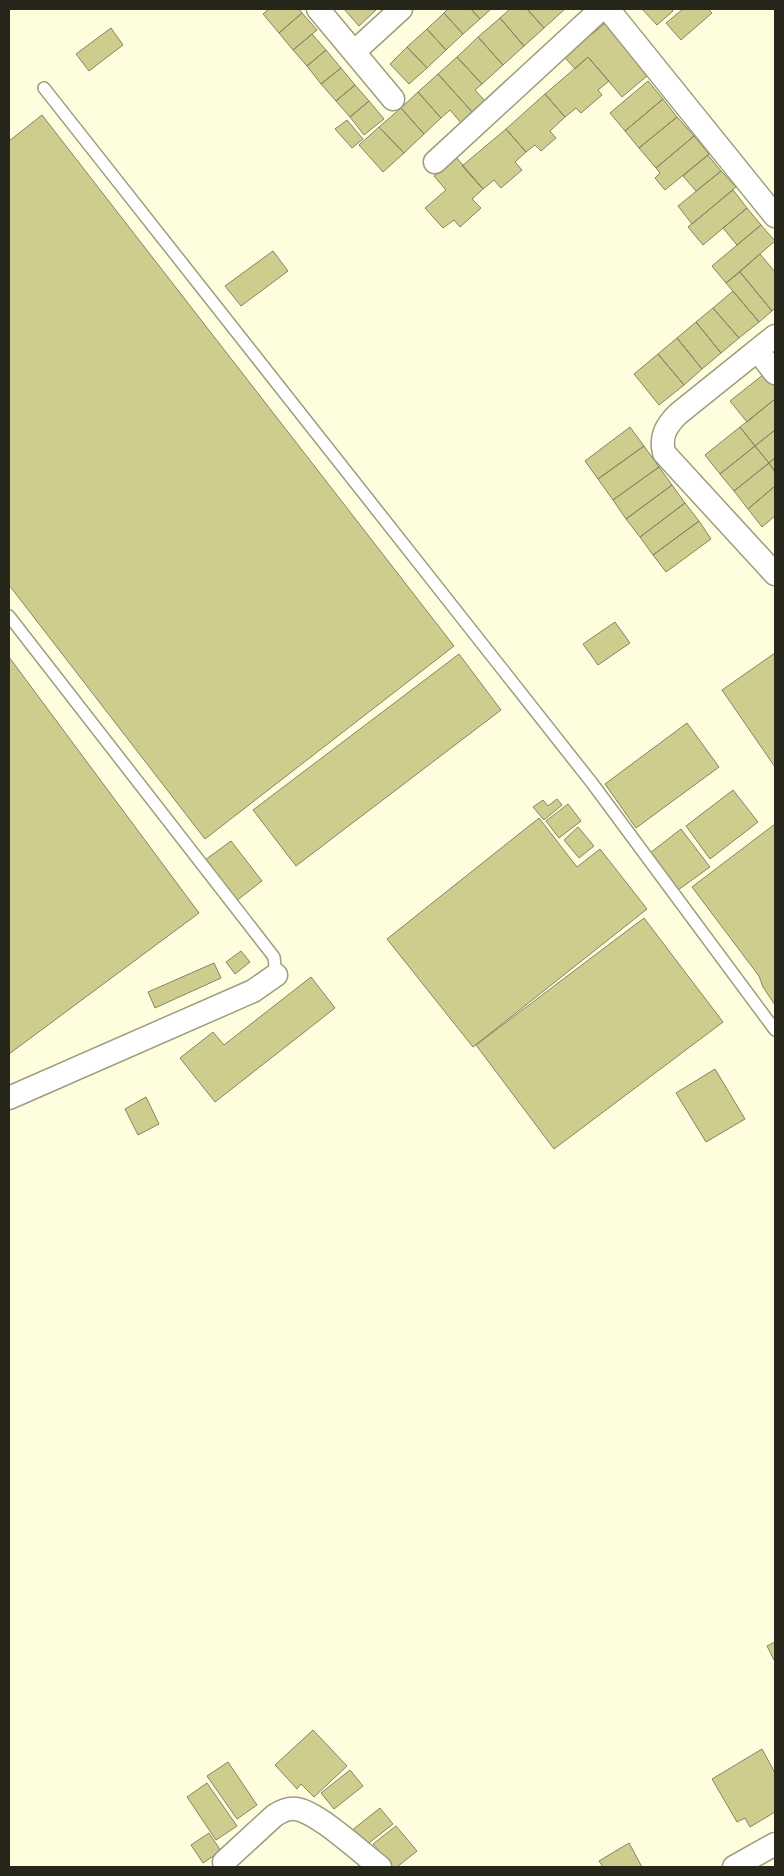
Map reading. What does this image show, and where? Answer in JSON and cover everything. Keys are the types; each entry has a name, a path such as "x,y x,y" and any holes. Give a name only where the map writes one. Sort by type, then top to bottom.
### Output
{"street":[{"path":"318,9 393,99"},
{"path":"354,52 401,9"},
{"path":"435,162 601,9"},
{"path":"608,9 775,216"},
{"path":"775,336 758,352 678,414 668,424 662,443 664,453 775,574"},
{"path":"758,352 775,373"},
{"path":"9,1098 253,991 276,975"},
{"path":"224,1862 274,1816 281,1811 291,1809 304,1811 319,1819 380,1867"},
{"path":"734,1867 775,1844"}],"lane":[{"path":"44,88 592,783 775,1030"},
{"path":"9,616 274,957 276,975"}],"building":[{"path":"269,9 299,9 302,13 279,33 263,14"},
{"path":"344,9 377,9 359,26"},
{"path":"448,9 471,9 480,19 463,34 444,13"},
{"path":"471,9 491,9 480,19"},
{"path":"510,9 527,9 544,28 524,46 500,18"},
{"path":"527,9 565,9 544,28"},
{"path":"642,9 671,9 673,11 657,25"},
{"path":"683,9 708,9 712,13 681,40 666,23"},
{"path":"302,13 317,30 293,50 279,33"},
{"path":"444,13 463,34 446,50 427,29"},
{"path":"500,18 524,46 503,65 478,37"},
{"path":"609,20 653,71 622,97 588,57 575,69 561,53 588,30 591,35"},
{"path":"111,28 123,45 89,71 76,54"},
{"path":"427,29 446,50 427,68 407,47"},
{"path":"312,34 326,50 307,66 293,50"},
{"path":"478,37 503,65 482,84 457,57"},
{"path":"407,47 427,68 409,84 390,64"},
{"path":"326,50 341,68 321,84 307,66"},
{"path":"457,57 482,84 475,90 486,102 473,113 438,74"},
{"path":"588,57 609,81 598,90 602,95 581,113 576,108 565,117 545,94"},
{"path":"341,68 355,85 336,101 321,84"},
{"path":"438,74 473,113 462,124 450,110 441,118 418,92"},
{"path":"648,81 663,99 625,131 610,113"},
{"path":"355,85 369,101 350,117 336,101"},
{"path":"418,92 441,118 424,134 401,108"},
{"path":"545,94 565,117 550,131 556,138 541,151 535,145 526,152 506,129"},
{"path":"663,99 677,117 639,148 625,131"},
{"path":"369,101 384,119 364,135 350,117"},
{"path":"401,108 424,134 404,153 379,127"},
{"path":"42,115 454,646 205,839 9,585 9,141"},
{"path":"677,117 694,136 656,168 639,148"},
{"path":"347,120 363,139 352,148 335,129"},
{"path":"379,127 404,153 383,172 359,145"},
{"path":"506,129 526,152 515,162 522,170 501,188 494,180 483,189 462,166"},
{"path":"694,136 709,154 665,190 655,178 660,173 656,168"},
{"path":"708,155 721,171 696,191 683,176"},
{"path":"456,157 483,189 472,199 481,208 460,227 454,220 443,228 425,208 446,190 434,176"},
{"path":"721,171 736,187 692,224 678,206"},
{"path":"733,190 747,208 703,245 688,227"},
{"path":"747,208 761,225 737,245 723,228"},
{"path":"761,225 775,241 726,283 712,266"},
{"path":"273,251 288,271 241,306 225,286"},
{"path":"760,254 775,272 775,308 772,311 740,272"},
{"path":"740,272 772,311 759,322 726,283"},
{"path":"733,291 759,322 739,338 713,308"},
{"path":"713,308 739,338 721,353 696,322"},
{"path":"696,322 721,353 702,369 677,338"},
{"path":"677,338 702,369 684,385 658,354"},
{"path":"658,354 684,385 659,405 634,374"},
{"path":"764,374 775,387 775,399 747,422 730,401"},
{"path":"775,399 775,430 755,446 740,427"},
{"path":"630,427 644,446 598,479 585,461"},
{"path":"740,427 755,446 720,474 705,455"},
{"path":"775,430 775,458 769,463 755,446"},
{"path":"644,446 659,467 613,500 598,479"},
{"path":"755,446 769,463 734,491 720,474"},
{"path":"775,458 775,472 769,463"},
{"path":"769,463 775,472 775,486 748,509 734,491"},
{"path":"659,467 672,485 626,519 613,500"},
{"path":"672,485 685,503 640,537 626,519"},
{"path":"775,486 775,516 762,527 748,509"},
{"path":"685,503 699,521 653,555 640,537"},
{"path":"699,521 711,539 666,572 653,555"},
{"path":"615,622 630,643 598,665 583,644"},
{"path":"775,653 775,767 722,690"},
{"path":"459,654 501,710 296,866 253,810"},
{"path":"9,657 199,913 9,1054"},
{"path":"687,723 719,767 636,828 605,784"},
{"path":"733,790 758,822 710,859 686,826"},
{"path":"557,799 562,805 544,820 533,807 543,800 548,806"},
{"path":"568,804 581,821 559,838 546,821"},
{"path":"539,818 577,867 600,849 647,909 473,1047 387,939"},
{"path":"775,824 775,1005 763,987 759,976 692,887"},
{"path":"578,827 594,846 579,858 564,840"},
{"path":"681,829 710,867 678,890 650,853"},
{"path":"231,841 262,881 236,901 205,860"},
{"path":"644,918 723,1022 554,1149 476,1045"},
{"path":"241,951 250,962 235,974 226,962"},
{"path":"214,963 221,978 155,1008 148,992"},
{"path":"311,977 335,1008 215,1102 180,1058 213,1032 224,1045"},
{"path":"715,1069 745,1119 706,1142 676,1093"},
{"path":"146,1097 159,1124 138,1135 125,1109"},
{"path":"775,1642 775,1662 767,1646"},
{"path":"313,1730 347,1766 314,1797 301,1784 297,1789 275,1765"},
{"path":"762,1749 775,1773 775,1812 750,1827 745,1818 737,1822 712,1779"},
{"path":"228,1762 257,1805 237,1819 207,1776"},
{"path":"350,1770 363,1786 334,1809 321,1793"},
{"path":"207,1783 237,1826 216,1840 187,1797"},
{"path":"380,1808 393,1824 364,1847 351,1831"},
{"path":"396,1826 417,1851 397,1867 393,1867 373,1844"},
{"path":"209,1833 221,1851 203,1863 191,1845"},
{"path":"629,1843 642,1867 603,1867 599,1861"}]}
